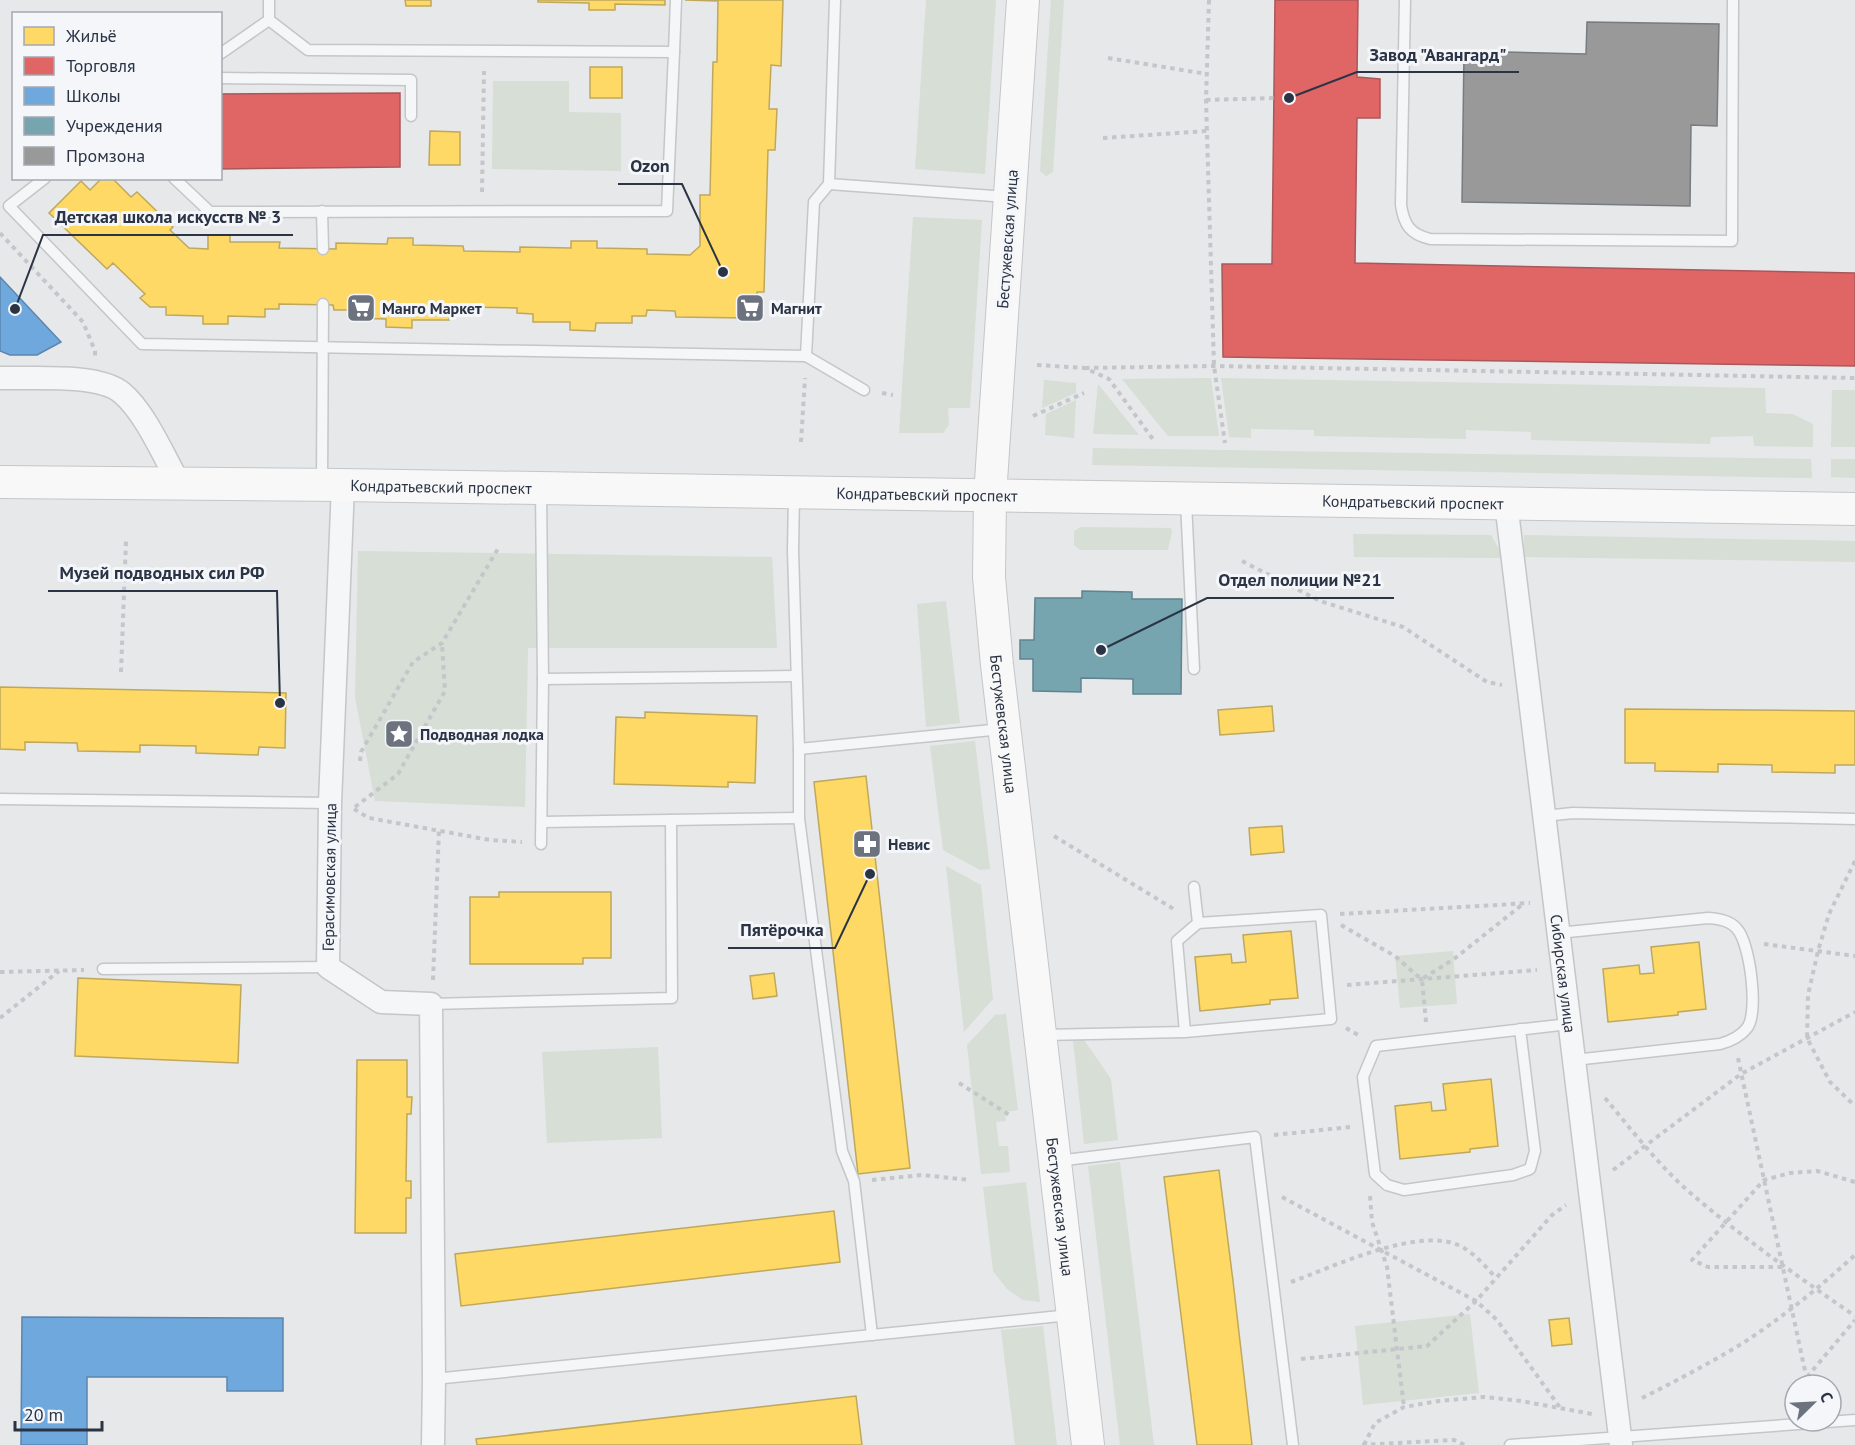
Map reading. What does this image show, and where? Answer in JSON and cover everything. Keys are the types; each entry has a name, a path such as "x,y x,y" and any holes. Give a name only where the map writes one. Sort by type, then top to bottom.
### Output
{"street":[{"name":"Бестужевская улица","path":"1023,0 990,496 988,577 1088,1445"},
{"path":"0,378 95,380 122,392 139,413 179,483"},
{"name":"Кондратьевский проспект","path":"0,482 332,485 1855,509"},
{"name":"Герасимовская улица","path":"332,485 328,967 381,1002 432,1005"},
{"name":"Сибирская улица","path":"1506,503 1620,1441"},
{"path":"432,1005 433,1445"}],"lane":[{"path":"269,0 269,20"},
{"path":"176,180 210,212 667,211 676,0"},
{"path":"806,356 814,201 829,184 835,0"},
{"path":"1405,0 1401,205 1408,229 1418,236 1430,239 1720,241 1732,241 1733,0"},
{"path":"269,20 308,50 674,52"},
{"path":"222,53 269,20"},
{"path":"222,78 411,81 411,116"},
{"path":"42,180 9,206 142,344 806,356 864,390"},
{"path":"829,184 1010,197"},
{"path":"322,211 323,249"},
{"path":"323,304 323,346 332,485"},
{"path":"541,490 543,679 541,844"},
{"path":"794,493 792,551 799,749 799,818 842,1151 854,1181 872,1335"},
{"path":"1186,499 1194,669"},
{"path":"543,679 796,676"},
{"path":"799,749 1004,729"},
{"path":"0,799 330,803"},
{"path":"1544,816 1573,813 1855,819"},
{"path":"542,822 799,818"},
{"path":"432,1005 672,998 671,820"},
{"path":"1194,887 1198,923"},
{"path":"1040,1035 1185,1032 1331,1019 1322,915 1198,923 1177,941 1185,1032"},
{"path":"1558,933 1708,918 1723,919 1737,928 1745,942 1754,1008 1748,1027 1734,1040 1720,1044 1574,1060"},
{"path":"103,969 328,967"},
{"path":"1520,1029 1535,1150 1530,1169 1512,1175 1404,1190 1387,1185 1375,1174 1363,1077 1376,1046 1520,1029 1569,1024"},
{"path":"1054,1161 1255,1137 1293,1445"},
{"path":"434,1379 1072,1314"},
{"path":"1509,1445 1620,1441 1855,1420"}],"path":[{"path":"1209,0 1206,100 1214,366 1225,443"},
{"path":"482,211 484,51"},
{"path":"1108,58 1207,74"},
{"path":"1206,100 1274,98"},
{"path":"1103,138 1207,131"},
{"path":"0,233 83,322 95,351 95,365"},
{"path":"801,442 806,356"},
{"path":"1037,365 1085,368 1214,366 1855,378"},
{"path":"1085,368 1109,379 1155,442"},
{"path":"1033,416 1084,393"},
{"path":"121,672 126,541"},
{"path":"360,763 361,752 412,662 442,643 499,547"},
{"path":"1242,561 1320,601 1403,627 1487,682 1529,689"},
{"path":"353,809 398,774 445,691 442,643"},
{"path":"353,809 355,798"},
{"path":"330,803 353,809 369,818 490,840 541,844"},
{"path":"432,1005 439,830"},
{"path":"1054,836 1198,923"},
{"path":"1855,861 1829,914 1818,951 1808,995 1807,1038 1830,1082 1855,1106"},
{"path":"1322,915 1524,904 1554,900"},
{"path":"1422,979 1454,958 1524,904"},
{"path":"1322,915 1395,956 1422,979 1428,1040"},
{"path":"1745,942 1855,956"},
{"path":"1329,987 1562,968"},
{"path":"0,972 103,969"},
{"path":"0,1018 60,970"},
{"path":"1331,1019 1376,1046"},
{"path":"1734,1040 1805,1373"},
{"path":"1574,1060 1645,1146 1686,1188 1783,1267 1855,1316"},
{"path":"959,1083 1011,1116"},
{"path":"1255,1137 1368,1125"},
{"path":"1783,1267 1708,1267 1692,1260 1764,1180 1790,1173 1817,1171 1855,1182"},
{"path":"1375,1174 1370,1195 1372,1222 1387,1267 1404,1407"},
{"path":"854,1181 922,1175 970,1180"},
{"path":"1261,1186 1476,1301 1497,1320 1562,1410"},
{"path":"1274,1289 1380,1249 1433,1239 1458,1245 1480,1259 1496,1278"},
{"path":"1362,1445 1375,1423 1404,1407 1439,1401 1484,1398 1521,1401 1591,1414 1616,1411 1685,1376 1743,1342 1792,1308 1855,1255"},
{"path":"1810,1373 1855,1320"},
{"path":"1362,1445 1454,1440 1465,1445"}],"shaded area":[{"path":"926,0 996,0 985,174 915,169"},
{"path":"1051,0 1064,0 1053,172 1046,176 1040,171"},
{"path":"493,81 569,81 569,112 621,113 621,171 492,169"},
{"path":"913,217 982,220 970,408 948,408 949,425 943,433 899,433"},
{"path":"1211,378 1219,436 1168,436 1122,379"},
{"path":"1221,378 1765,388 1766,413 1793,414 1813,424 1813,447 1754,446 1753,436 1711,437 1710,444 1531,440 1531,432 1466,430 1466,439 1314,436 1314,430 1251,429 1251,438 1229,437"},
{"path":"1044,380 1076,383 1076,393 1042,408"},
{"path":"1098,384 1139,435 1093,434"},
{"path":"1832,390 1855,390 1855,447 1831,447"},
{"path":"1076,400 1074,438 1045,435 1046,414"},
{"path":"1093,448 1811,459 1812,478 1092,465"},
{"path":"1831,459 1855,459 1855,478 1831,477"},
{"path":"1081,527 1171,528 1172,532 1168,550 1080,550 1074,545 1074,531"},
{"path":"1353,534 1491,535 1504,558 1354,557"},
{"path":"1524,535 1855,541 1855,562 1524,557"},
{"path":"358,551 772,557 777,648 528,648 525,807 375,801 355,697"},
{"path":"946,601 960,723 926,727 917,604"},
{"path":"975,741 990,869 980,870 943,850 930,746"},
{"path":"946,866 981,885 993,999 964,1032"},
{"path":"1453,951 1457,1004 1400,1008 1395,956"},
{"path":"1006,1014 1018,1110 1005,1112 1006,1121 996,1122 999,1146 1008,1146 1010,1172 981,1174 967,1045 995,1015"},
{"path":"1073,1040 1084,1040 1111,1079 1118,1140 1084,1144"},
{"path":"658,1047 662,1138 547,1143 542,1052"},
{"path":"1120,1162 1154,1445 1120,1445 1088,1166"},
{"path":"1026,1182 1040,1302 1023,1300 1007,1289 993,1271 983,1187"},
{"path":"1470,1314 1479,1393 1363,1405 1355,1326"},
{"path":"1043,1326 1057,1445 1015,1445 1001,1330"}],"building: Жильё":[{"path":"405,0 431,0 431,6 406,6"},
{"path":"538,0 665,0 665,5 615,4 615,10 589,10 589,3 538,2"},
{"path":"685,0 783,0 781,66 771,65 769,109 777,109 775,150 768,150 764,292 757,292 756,310 747,318 676,317 675,311 647,310 646,316 632,316 632,323 596,323 595,331 570,330 570,322 533,322 533,314 517,313 517,308 463,307 463,312 448,312 449,320 412,320 412,328 386,327 386,319 349,318 350,310 334,310 333,305 279,304 279,309 265,309 265,317 228,316 228,324 203,324 203,316 166,315 166,307 150,307 140,298 145,294 113,263 107,269 49,213 81,181 90,190 100,180 114,180 131,197 137,192 173,227 170,230 189,248 208,249 208,235 230,235 230,242 280,242 279,248 336,249 336,243 387,244 388,238 413,238 413,245 463,246 464,251 520,252 520,247 571,248 571,241 597,241 597,248 647,249 647,254 690,255 700,246 700,195 710,195 713,62 717,62 718,1"},
{"path":"590,67 622,67 622,98 590,98"},
{"path":"430,131 460,132 460,165 429,165"},
{"path":"0,687 286,693 285,748 259,747 258,755 196,753 196,746 140,745 140,752 78,751 77,743 25,742 25,750 0,749"},
{"path":"1272,706 1274,731 1220,735 1218,710"},
{"path":"1625,709 1855,711 1855,765 1835,765 1835,773 1772,772 1772,765 1718,764 1718,772 1655,771 1655,763 1625,763"},
{"path":"645,712 757,716 755,783 728,782 728,787 614,784 616,717 645,718"},
{"path":"866,776 910,1168 858,1174 814,782"},
{"path":"1282,826 1284,852 1251,855 1249,828"},
{"path":"499,892 611,892 611,958 583,958 583,964 470,964 470,897 499,897"},
{"path":"1291,931 1298,998 1270,1000 1270,1004 1200,1011 1195,957 1231,954 1232,963 1246,962 1243,935"},
{"path":"1699,942 1706,1009 1678,1012 1678,1015 1608,1022 1603,969 1639,965 1640,974 1654,973 1651,947"},
{"path":"774,973 777,996 753,999 750,976"},
{"path":"78,978 241,985 238,1063 75,1056"},
{"path":"357,1060 407,1060 407,1097 412,1097 411,1114 407,1114 406,1181 411,1181 411,1198 406,1198 406,1233 355,1233"},
{"path":"1491,1079 1498,1146 1470,1149 1470,1152 1400,1159 1395,1106 1431,1102 1432,1111 1446,1110 1443,1084"},
{"path":"1219,1170 1252,1445 1197,1445 1164,1177"},
{"path":"834,1211 840,1262 461,1306 455,1254"},
{"path":"1569,1318 1572,1344 1552,1346 1549,1320"},
{"path":"856,1396 862,1445 477,1445 476,1439"}],"building: Торговля":[{"path":"1275,0 1358,0 1357,77 1380,79 1380,118 1357,118 1355,263 1855,273 1855,366 1223,357 1222,264 1272,264"},
{"path":"400,93 400,167 222,169 222,94"}],"building: Школы":[{"path":"0,277 61,342 37,355 10,355 0,351"},
{"path":"22,1317 283,1318 283,1391 227,1391 227,1377 87,1377 87,1445 21,1445"}],"building: Учреждения":[{"path":"1082,591 1132,592 1132,599 1182,599 1181,694 1133,694 1133,679 1081,678 1081,692 1033,691 1033,659 1020,659 1020,640 1034,640 1035,598 1082,598"}],"building: Промзона":[{"path":"1587,22 1719,24 1717,126 1691,125 1690,206 1462,202 1464,51 1586,54"}],"place":[{"name":"Завод \"Авангард\"","path":"1289,98"},
{"name":"Ozon","path":"723,272"},
{"name":"Манго Маркет","path":"361,308"},
{"name":"Магнит","path":"750,308"},
{"name":"Детская школа искусств № 3","path":"15,309"},
{"name":"Отдел полиции №21","path":"1101,650"},
{"name":"Музей подводных сил РФ","path":"280,703"},
{"name":"Подводная лодка","path":"399,734"},
{"name":"Невис","path":"867,844"},
{"name":"Пятёрочка","path":"870,874"}]}
